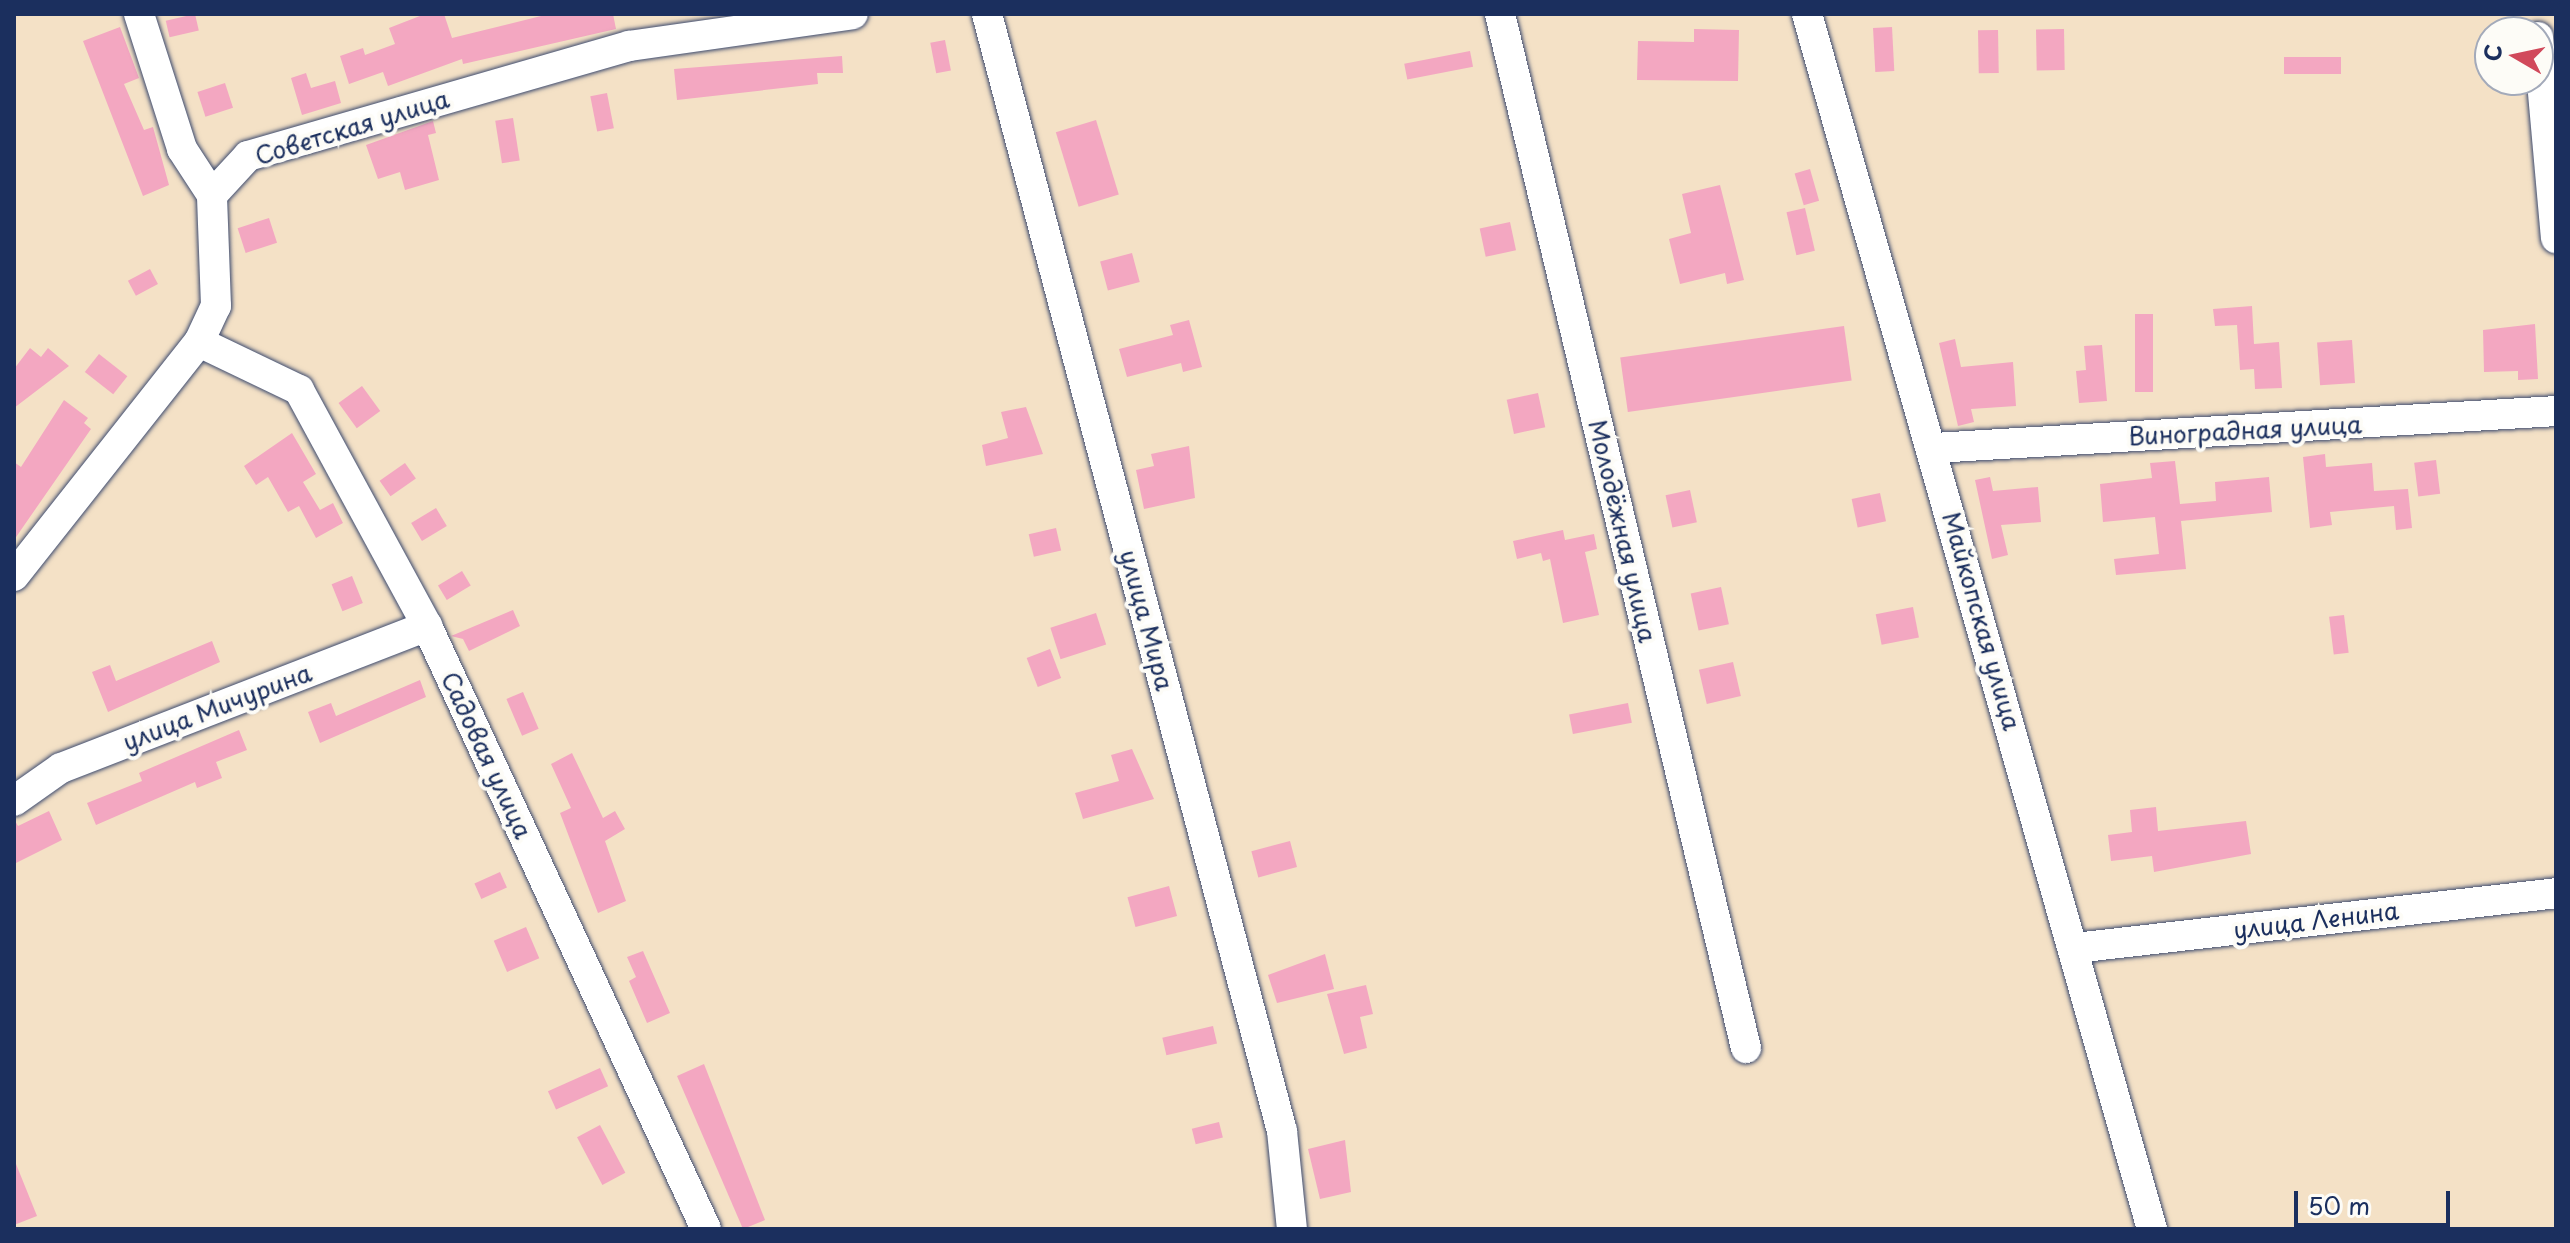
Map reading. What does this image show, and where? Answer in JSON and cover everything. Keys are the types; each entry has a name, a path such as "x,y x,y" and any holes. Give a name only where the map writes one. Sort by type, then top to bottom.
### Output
{"street":[{"path":"14,576 199,342 216,306 212,195 182,149 139,14"},
{"name":"Советская улица","path":"212,195 248,156 629,46 838,14"},
{"name":"улица Мира","path":"987,14 1282,1131 1292,1229"},
{"name":"Молодёжная улица","path":"1500,14 1746,1048"},
{"name":"Майкопская улица","path":"1807,14 1934,448 2152,1229"},
{"path":"2543,96 2556,238"},
{"name":"Садовая улица","path":"199,342 299,390 427,626 706,1229"},
{"name":"Виноградная улица","path":"1934,448 2556,411"},
{"name":"улица Мичурина","path":"14,801 61,768 427,626"},
{"name":"улица Ленина","path":"2075,948 2556,893"}],"building":[{"path":"195,14 199,31 170,37 166,21"},
{"path":"425,14 444,14 452,38 549,14 613,14 616,29 463,64 462,59 388,86 383,72 349,84 340,56 363,48 365,55 395,44 389,28"},
{"path":"120,27 139,78 124,84 144,130 153,127 169,185 143,196 83,41"},
{"path":"1892,27 1894,71 1875,72 1873,28"},
{"path":"1694,29 1739,30 1738,81 1637,80 1638,41 1694,42"},
{"path":"2036,29 2064,29 2065,70 2037,70"},
{"path":"1978,30 1998,30 1999,73 1979,73"},
{"path":"945,40 951,70 936,73 930,43"},
{"path":"1470,51 1473,67 1407,79 1404,64"},
{"path":"842,56 843,73 817,73 818,84 677,100 674,69"},
{"path":"2284,57 2341,57 2341,74 2284,74"},
{"path":"306,73 311,88 335,81 341,103 302,115 291,78"},
{"path":"225,83 233,108 205,117 197,92"},
{"path":"607,93 614,128 597,132 590,96"},
{"path":"513,118 520,160 502,163 495,121"},
{"path":"1096,120 1119,195 1079,207 1056,132"},
{"path":"433,121 436,133 428,135 439,180 405,190 400,172 378,179 366,145"},
{"path":"1810,169 1819,201 1804,205 1795,173"},
{"path":"1720,185 1744,280 1727,284 1725,273 1680,284 1669,239 1691,233 1682,194"},
{"path":"1805,208 1815,251 1796,255 1786,212"},
{"path":"269,218 277,243 246,253 238,228"},
{"path":"1510,222 1516,250 1486,257 1480,228"},
{"path":"1132,253 1140,282 1108,291 1100,262"},
{"path":"150,269 158,284 136,296 128,281"},
{"path":"2252,306 2254,344 2279,342 2282,388 2255,389 2254,369 2240,370 2237,325 2215,326 2213,309"},
{"path":"2135,314 2153,314 2153,392 2135,392"},
{"path":"1189,320 1202,367 1183,372 1181,363 1127,377 1119,349 1173,335 1170,325"},
{"path":"2535,324 2538,379 2518,380 2518,371 2484,372 2483,330"},
{"path":"1844,326 1852,380 1628,412 1620,357"},
{"path":"1955,339 1961,367 2013,362 2016,406 1971,409 1974,422 1958,426 1939,343"},
{"path":"2352,340 2355,383 2320,385 2317,342"},
{"path":"2102,345 2107,401 2079,403 2076,371 2086,370 2084,346"},
{"path":"30,348 41,357 48,348 69,366 14,408 14,369"},
{"path":"99,354 127,376 113,394 85,372"},
{"path":"362,386 380,411 357,428 339,403"},
{"path":"1538,393 1545,427 1514,434 1507,400"},
{"path":"64,400 88,418 84,423 91,429 14,540 14,462 21,467"},
{"path":"1026,407 1043,454 986,466 982,445 1008,438 1001,412"},
{"path":"292,433 316,474 303,482 320,510 333,503 343,523 316,538 299,506 288,512 268,477 256,485 244,466"},
{"path":"1189,446 1195,498 1144,509 1136,470 1154,466 1151,454"},
{"path":"2325,454 2326,467 2372,463 2374,491 2408,489 2412,528 2396,530 2394,506 2330,512 2332,525 2310,528 2303,457"},
{"path":"2436,460 2440,494 2418,496 2414,463"},
{"path":"2175,461 2180,504 2216,501 2215,482 2269,477 2272,512 2181,521 2186,569 2116,575 2114,559 2159,554 2155,517 2103,522 2100,484 2152,478 2150,463"},
{"path":"405,463 416,479 391,496 380,481"},
{"path":"1990,477 1993,491 2038,487 2041,522 2001,525 2008,555 1992,559 1975,480"},
{"path":"1690,490 1697,522 1672,527 1666,495"},
{"path":"1880,493 1886,521 1858,527 1852,499"},
{"path":"436,508 447,526 422,541 411,523"},
{"path":"1056,528 1061,550 1034,557 1029,534"},
{"path":"1563,530 1565,540 1594,534 1597,549 1585,552 1599,615 1563,623 1550,559 1543,561 1541,553 1517,559 1513,541"},
{"path":"462,571 471,586 447,600 438,585"},
{"path":"352,576 363,603 342,611 332,584"},
{"path":"1721,587 1729,624 1699,631 1691,593"},
{"path":"1913,607 1919,637 1882,645 1876,614"},
{"path":"513,610 520,626 469,651 463,639 451,636"},
{"path":"1096,613 1106,644 1061,659 1050,628"},
{"path":"2344,615 2349,653 2334,655 2329,617"},
{"path":"212,641 220,662 108,712 92,672 110,665 116,681"},
{"path":"1050,649 1061,678 1038,687 1027,658"},
{"path":"1733,662 1741,696 1707,704 1699,670"},
{"path":"420,680 426,697 320,743 308,712 331,703 336,716"},
{"path":"523,692 539,729 522,736 506,699"},
{"path":"1628,703 1632,723 1573,734 1569,714"},
{"path":"239,730 247,750 216,762 222,778 197,788 195,782 96,825 87,803 142,781 139,773"},
{"path":"1132,749 1154,799 1083,819 1075,793 1119,781 1111,755"},
{"path":"572,753 603,818 615,811 625,829 605,841 626,901 598,913 560,813 571,808 551,764"},
{"path":"2156,807 2158,831 2246,821 2251,854 2154,872 2152,856 2111,861 2108,835 2132,832 2130,810"},
{"path":"49,811 62,840 14,864 14,819 18,826"},
{"path":"1290,841 1297,867 1258,877 1251,851"},
{"path":"500,872 507,888 481,899 474,883"},
{"path":"1169,886 1177,916 1135,927 1127,897"},
{"path":"526,927 539,958 507,972 494,941"},
{"path":"643,951 670,1013 647,1023 629,981 636,977 627,957"},
{"path":"1325,954 1334,989 1277,1003 1268,975"},
{"path":"1366,985 1373,1014 1360,1017 1367,1048 1344,1054 1327,994"},
{"path":"1213,1026 1217,1044 1166,1055 1162,1038"},
{"path":"704,1064 765,1220 743,1229 677,1076"},
{"path":"600,1068 608,1086 556,1109 548,1091"},
{"path":"1219,1122 1223,1138 1196,1144 1192,1129"},
{"path":"600,1125 625,1173 602,1185 577,1137"},
{"path":"1345,1140 1351,1192 1320,1199 1308,1149"},
{"path":"14,1159 37,1216 14,1225"}]}
